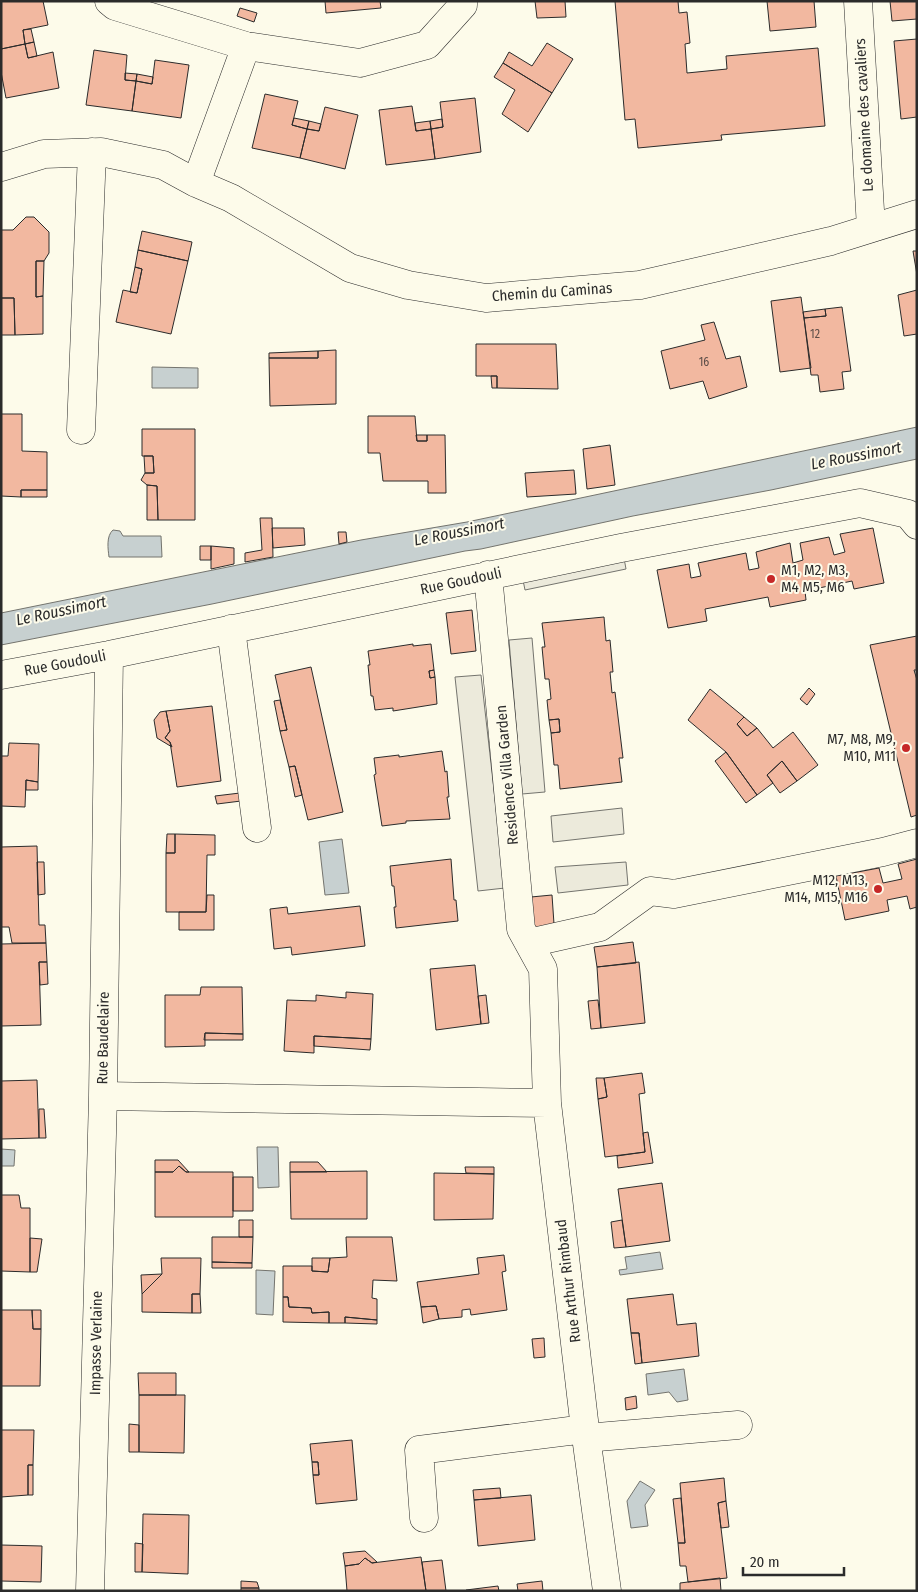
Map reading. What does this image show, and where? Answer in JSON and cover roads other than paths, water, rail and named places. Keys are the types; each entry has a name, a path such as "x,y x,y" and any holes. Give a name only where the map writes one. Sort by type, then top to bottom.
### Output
{"street":[{"path":"109,1 115,6 246,46 360,63 427,45 463,5 463,1"},
{"name":"Le domaine des cavaliers","path":"858,1 871,228"},
{"path":"196,183 246,46"},
{"path":"81,430 92,152"},
{"name":"Chemin du Caminas","path":"1,167 44,154 92,152 101,152 163,165 196,183 231,198 350,268 408,285 486,298 640,285 831,240 917,214"},
{"name":"Rue Goudouli","path":"1,675 621,548 860,503 908,514 917,525"},
{"name":"Residence Villa Garden","path":"488,575 521,929 543,969"},
{"path":"231,629 256,828"},
{"name":"Rue Baudelaire","path":"109,654 103,1096 547,1102"},
{"path":"529,943 600,927 650,891 674,894 883,852 917,843"},
{"name":"Rue Arthur Rimbaud","path":"543,969 547,1102 586,1434 607,1591"},
{"name":"Impasse Verlaine","path":"90,1591 103,1096"},
{"path":"424,1518 419,1450 586,1434 738,1425"}],"water":[{"path":"152,367 198,368 198,388 152,388"},
{"name":"Le Roussimort","path":"917,427 917,459 212,604 1,645 1,613 361,540 467,522"},
{"path":"113,530 120,531 123,536 161,536 162,557 109,557 108,539"},
{"path":"342,839 349,893 325,895 319,842"},
{"path":"257,1147 278,1147 279,1187 258,1188"},
{"path":"1,1149 15,1150 14,1166 1,1166"},
{"path":"660,1252 663,1269 620,1275 619,1270 627,1269 625,1257"},
{"path":"256,1270 275,1271 273,1315 256,1314"},
{"path":"684,1369 688,1400 677,1402 669,1392 648,1395 646,1374"},
{"path":"640,1481 655,1490 645,1505 648,1526 631,1528 627,1501"}],"place":[{"name":"M1, M2, M3, M4 M5, M6","path":"771,579"},
{"name":"M7, M8, M9, M10, M11","path":"906,748"},
{"name":"M12, M13, M14, M15, M16","path":"878,889"}]}
